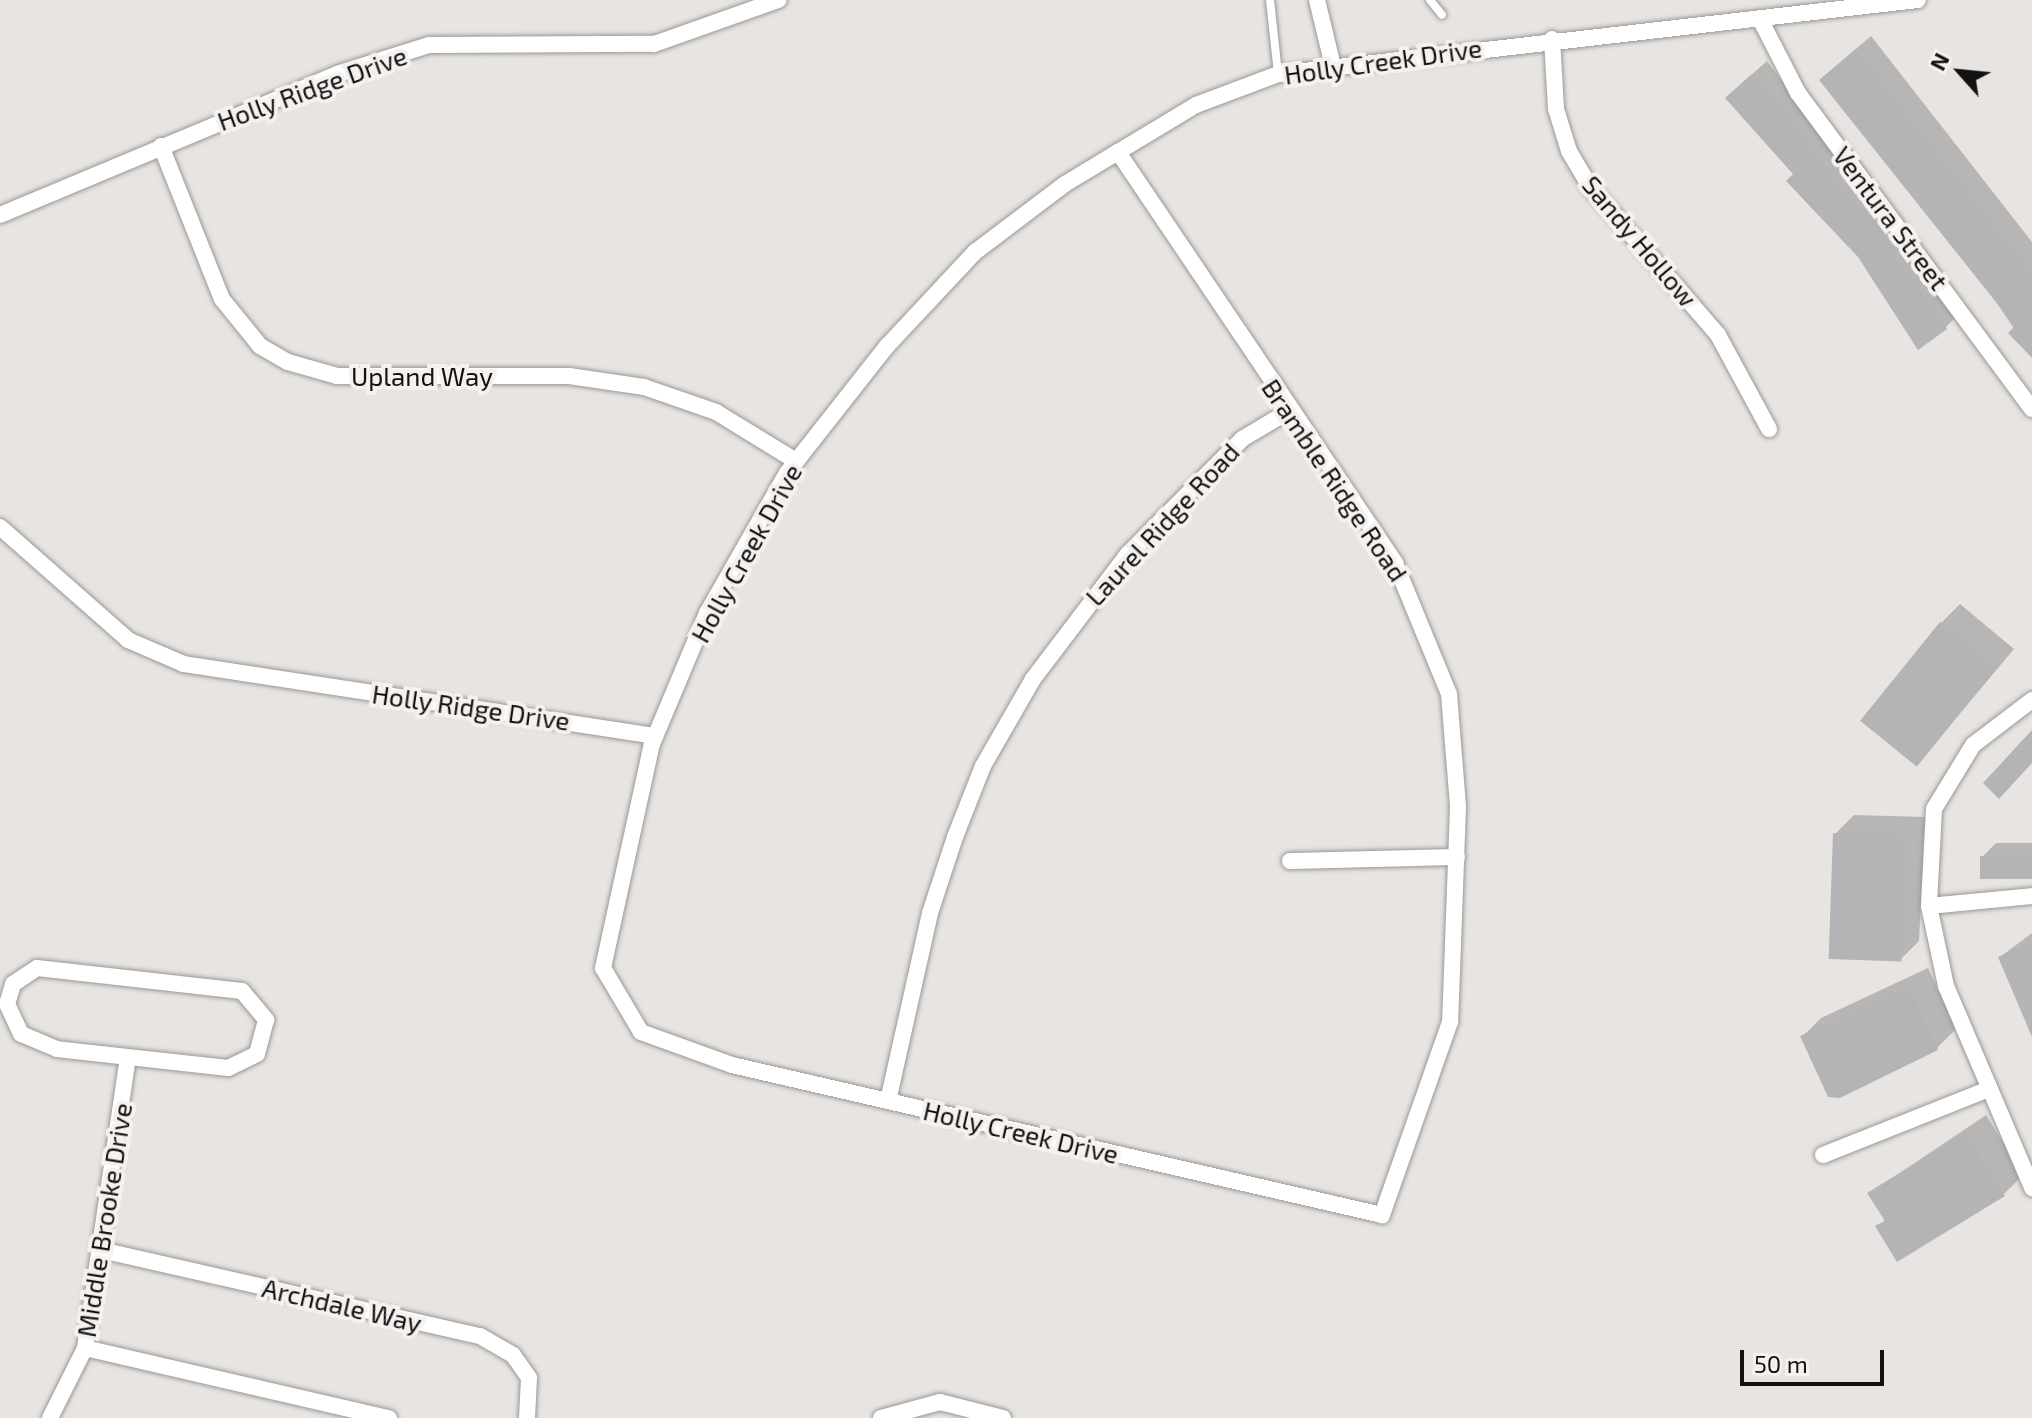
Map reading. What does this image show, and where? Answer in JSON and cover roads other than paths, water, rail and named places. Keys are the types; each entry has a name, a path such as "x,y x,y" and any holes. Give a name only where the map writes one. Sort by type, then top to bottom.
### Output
{"street":[{"name":"Holly Ridge Drive","path":"0,215 161,146 429,45 654,44 778,0"},
{"path":"1317,0 1333,66"},
{"name":"Holly Creek Drive","path":"1382,1215 732,1065 641,1032 618,1005 603,968 655,736 707,613 796,461 887,346 975,252 1118,152 1196,105 1278,74 1333,66 1552,39 1761,21 1860,4 1918,0"},
{"name":"Ventura Street","path":"1761,21 1798,93 2032,409"},
{"name":"Sandy Hollow","path":"1552,39 1556,109 1569,151 1590,187 1718,335 1769,429"},
{"name":"Upland Way","path":"161,146 222,299 260,346 288,362 337,376 569,376 644,387 716,412 796,461"},
{"name":"Bramble Ridge Road","path":"1118,152 1289,411 1395,563 1428,631 1449,694 1457,857 1450,1022 1382,1215"},
{"name":"Laurel Ridge Road","path":"888,1101 930,913 955,837 983,766 1033,679 1127,555 1242,439 1289,411"},
{"name":"Holly Ridge Drive","path":"0,527 128,640 184,664 655,736"},
{"path":"2032,700 1973,745 1934,809 1929,906 1946,986 2032,1188"},
{"path":"1290,861 1457,857"},
{"path":"1929,906 2032,896"},
{"path":"37,968 242,991 266,1020 257,1054 228,1068 127,1062 57,1049 21,1034 7,1004 13,984 37,968"},
{"name":"Middle Brooke Drive","path":"50,1418 85,1348 127,1062"},
{"path":"1823,1155 1989,1089"},
{"name":"Archdale Way","path":"101,1250 480,1336 513,1355 529,1378 527,1418"},
{"path":"85,1348 389,1418"},
{"path":"881,1418 940,1402 1003,1418"}],"lane":[{"path":"1270,0 1278,74"},
{"path":"1430,0 1442,15"}]}
